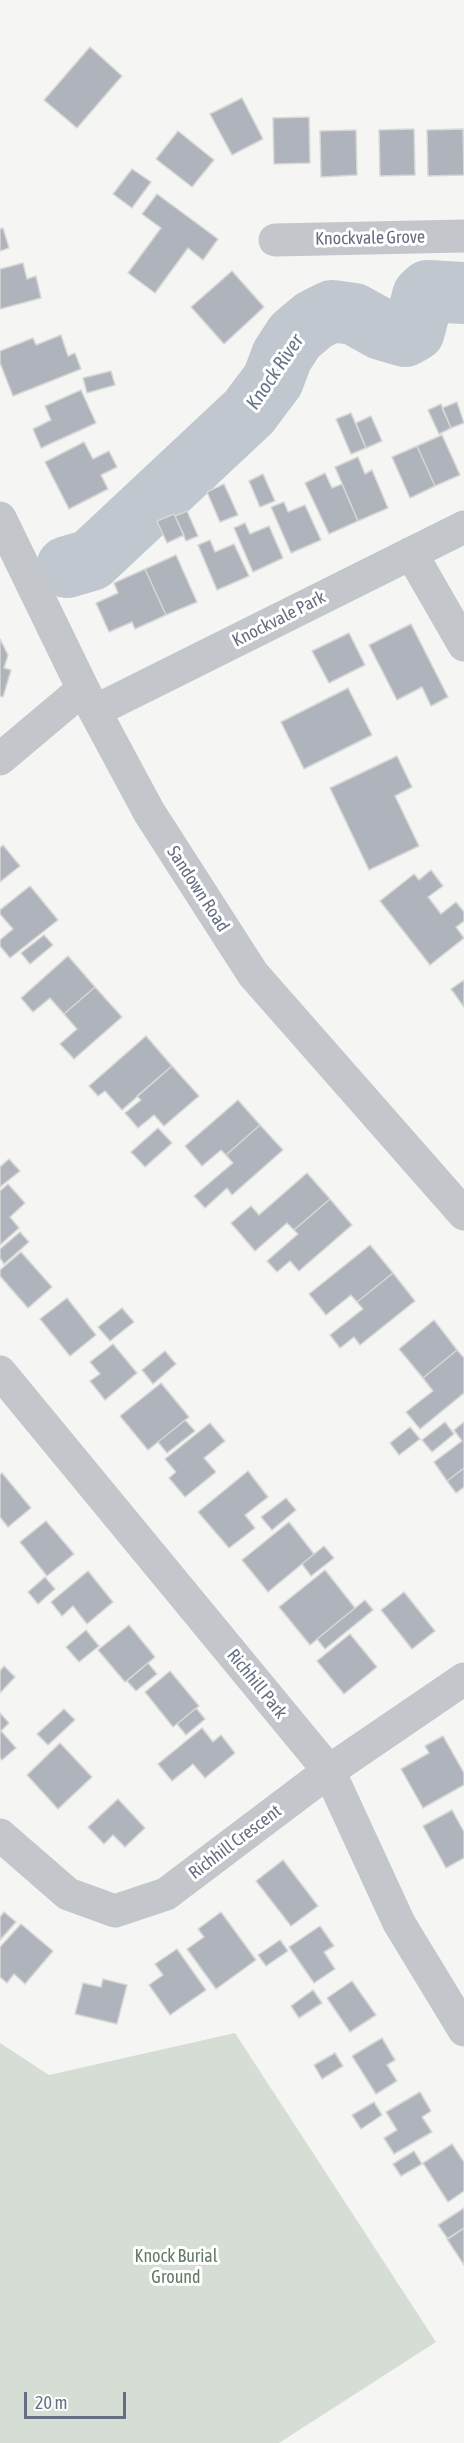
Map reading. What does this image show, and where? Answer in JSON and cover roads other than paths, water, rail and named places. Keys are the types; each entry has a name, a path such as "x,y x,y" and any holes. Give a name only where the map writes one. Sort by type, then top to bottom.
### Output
{"street":[{"name":"Knockvale Grove","path":"275,240 464,236"},
{"name":"Sandown Road","path":"0,518 90,701 149,812 252,974 464,1214"},
{"name":"Knockvale Park","path":"90,701 464,527"},
{"path":"411,553 464,645"},
{"path":"0,759 70,700 90,701"},
{"name":"Richhill Park","path":"0,1372 329,1772 399,1923 464,2030"},
{"name":"Richhill Crescent","path":"0,1835 68,1894 115,1911 166,1894 329,1772 464,1679"}],"waterway":[{"name":"Knock River","path":"67,567 91,560 249,412 273,380 282,356 295,336 314,320 332,311 354,314 381,329 405,336 414,331 423,296 428,291 464,293"}],"park label":[{"name":"Knock Burial Ground","path":"176,2266"}]}
